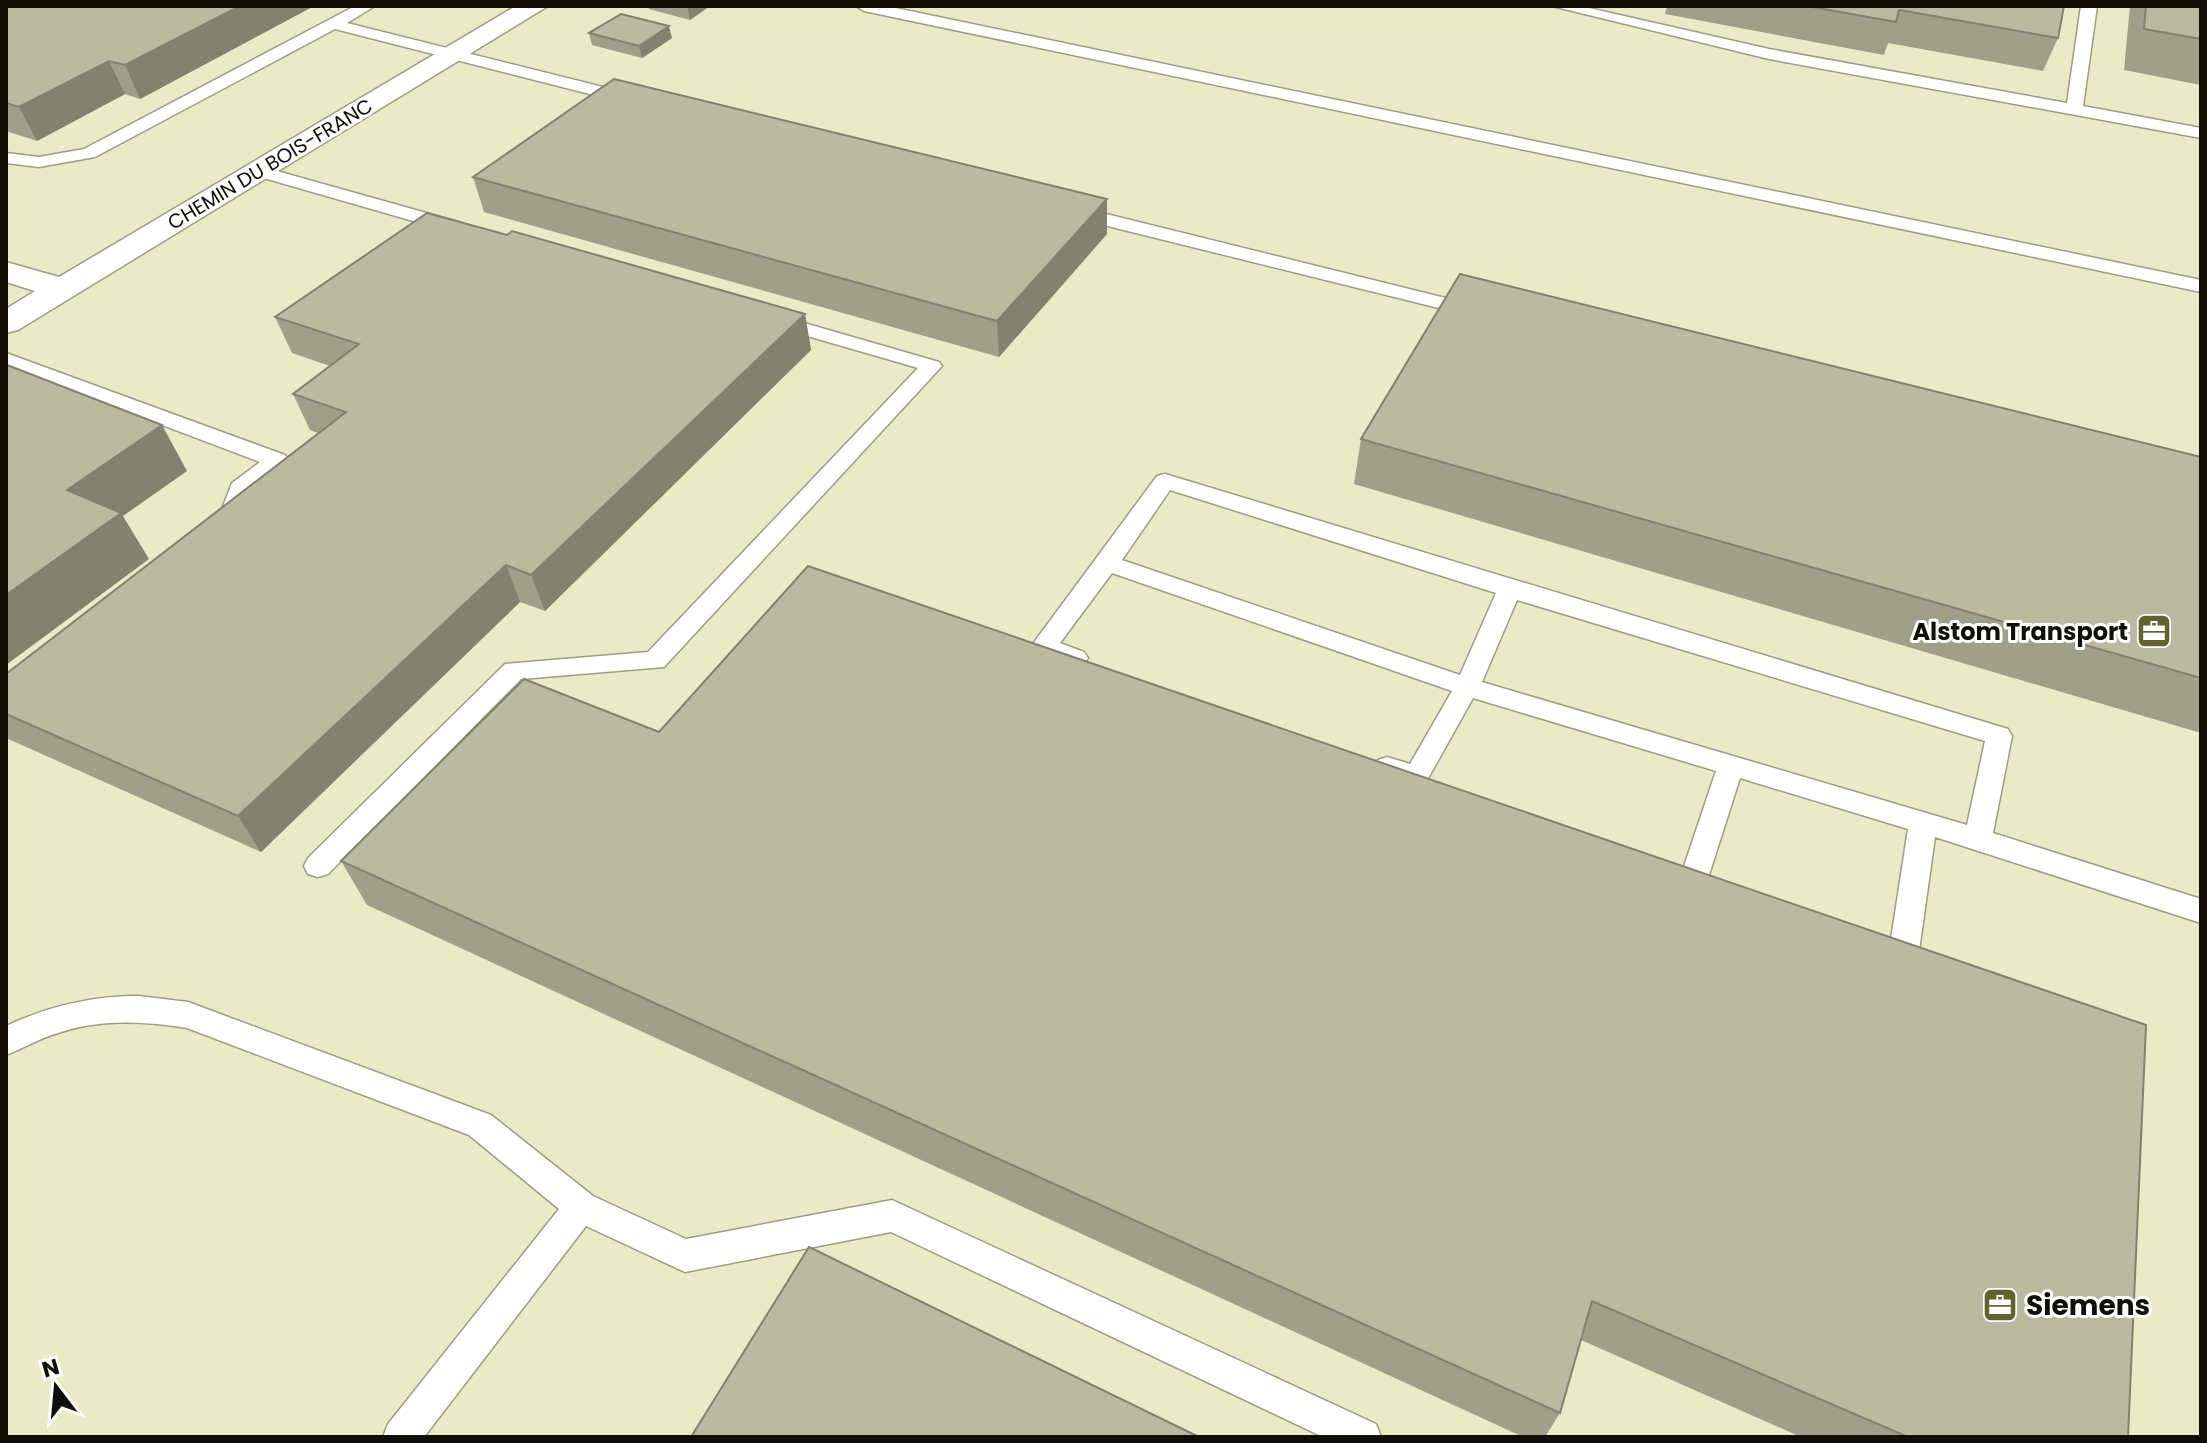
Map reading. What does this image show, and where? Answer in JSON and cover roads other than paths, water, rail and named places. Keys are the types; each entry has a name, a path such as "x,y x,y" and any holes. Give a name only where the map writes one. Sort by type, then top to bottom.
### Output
{"street":[{"name":"CHEMIN DU BOIS-FRANC","path":"6,323 535,6"},
{"path":"6,272 62,289"}],"lane":[{"path":"6,158 39,162 89,153 367,6"},
{"path":"864,6 2201,286"},
{"path":"1560,6 1769,54 2201,133"},
{"path":"2074,109 2089,6"},
{"path":"334,24 645,103"},
{"path":"259,171 476,233"},
{"path":"1057,207 1501,317"},
{"path":"318,866 514,670 655,661 932,366 749,313"},
{"path":"6,359 277,460 240,488 228,526 203,545"},
{"path":"1104,668 1044,647 1165,481 1510,589 1999,736 1978,839"},
{"path":"1107,563 1467,687 1978,839 2201,911"},
{"path":"1357,756 1416,777 1467,687 1510,589"},
{"path":"1695,875 1731,766"},
{"path":"1902,965 1923,823"},
{"path":"6,1041 58,1018 113,1007 143,1007 188,1015 480,1125 581,1207 685,1256 892,1216 1363,1437"},
{"path":"401,1437 581,1207"}],"place":[{"name":"Alstom Transport","path":"2154,631"},
{"name":"Siemens","path":"2000,1305"}]}
